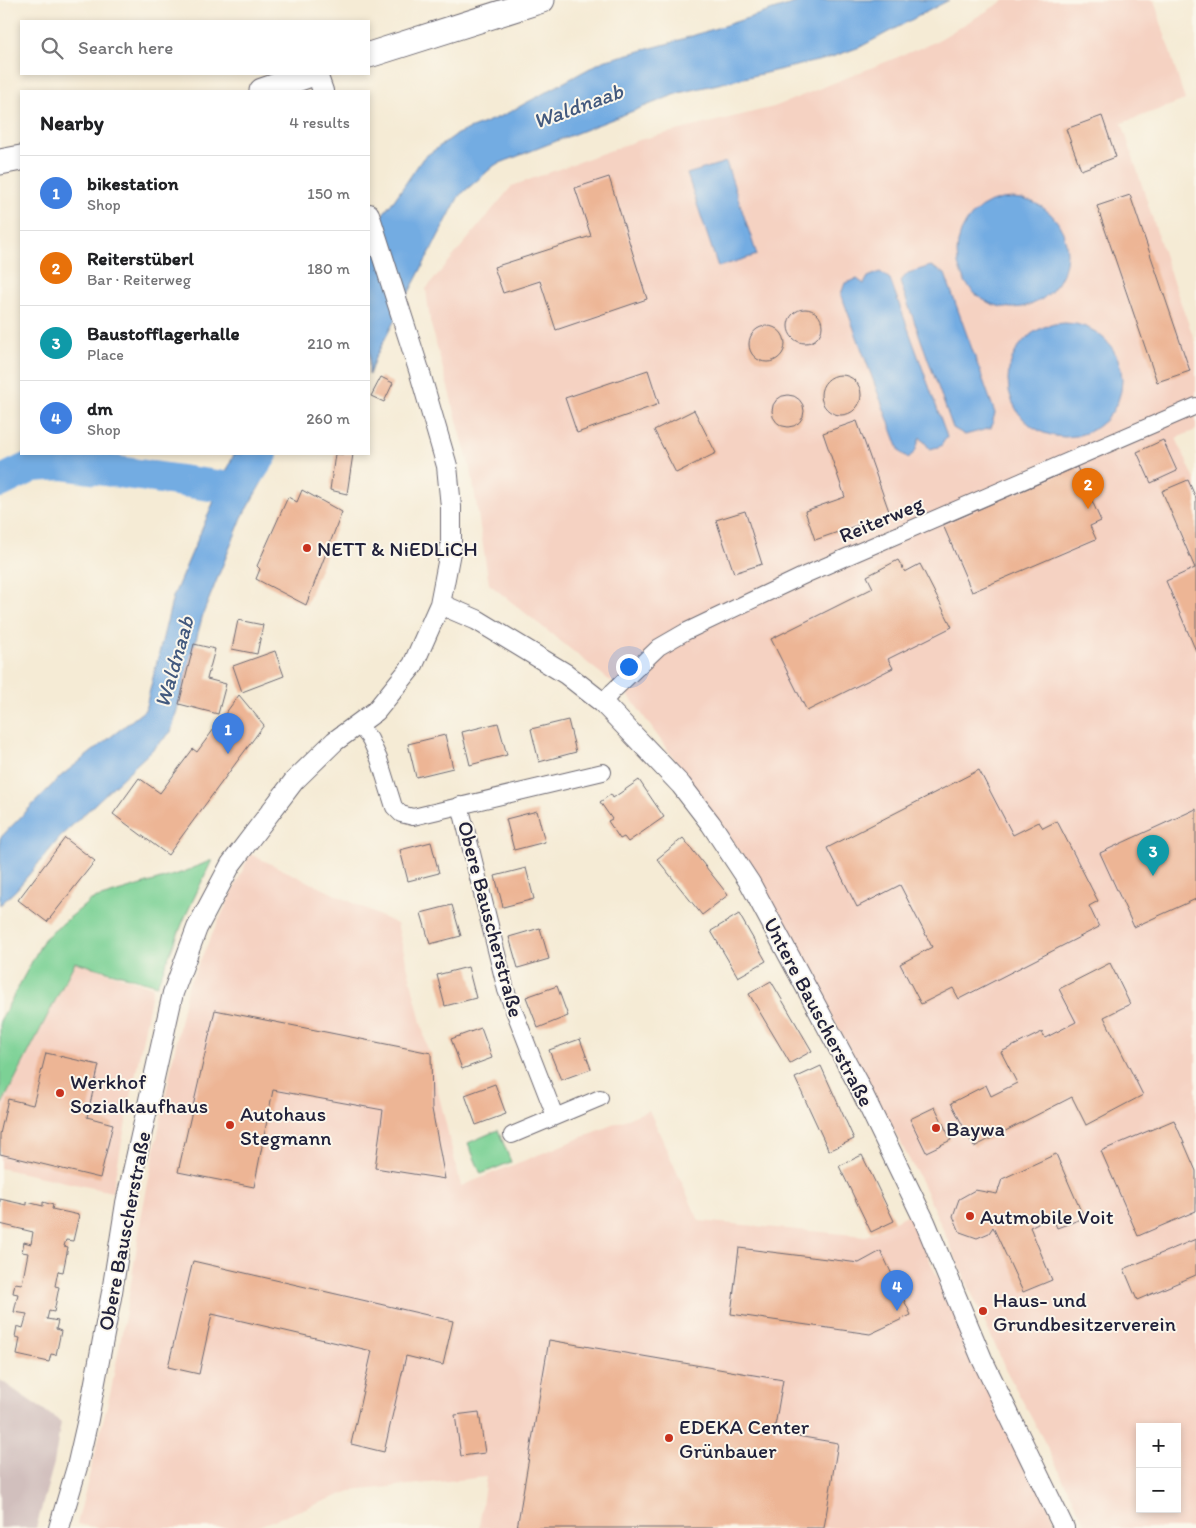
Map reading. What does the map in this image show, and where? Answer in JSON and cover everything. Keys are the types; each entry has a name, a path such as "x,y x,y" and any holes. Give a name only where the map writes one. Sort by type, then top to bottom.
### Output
{"main road":[{"path":"370,55 542,0"},
{"path":"265,90 308,75"},
{"path":"0,162 20,158"}],"street":[{"path":"316,75 323,90"},
{"name":"Obere Bauscherstraße","path":"59,1528 77,1467 88,1419 126,1203 173,992 197,928 231,864 294,780 335,741 376,711 413,665 440,604 452,547 447,466 370,219"},
{"name":"Reiterweg","path":"603,703 613,690 659,647 685,632 807,574 1196,406"},
{"name":"Untere Bauscherstraße","path":"440,604 477,620 566,674 603,703 681,785 712,824 750,884 858,1084 925,1222 977,1348 1064,1528"},
{"name":"Obere Bauscherstraße","path":"358,724 370,739 379,759 394,807 401,814 413,817 603,772"},
{"name":"Obere Bauscherstraße","path":"460,805 506,990 555,1116"},
{"path":"512,1135 600,1098"}],"shaded area":[{"path":"1005,0 1154,0 1185,100 1122,123 1172,279 1196,344 1196,430 1176,438 1196,482 1196,1528 1087,1528 1007,1372 922,1183 752,868 629,696 489,584 472,476 430,321 426,289 512,186 639,140 774,107 935,42"},
{"path":"250,854 397,924 461,1186 649,1110 699,1221 866,1236 908,1214 1008,1427 1059,1528 479,1528 486,1477 351,1491 253,1528 100,1528 77,1524 111,1390 129,1296 142,1213 187,988"},
{"path":"75,962 153,987 112,1192 0,1168 0,1108"},
{"path":"0,1380 61,1422 54,1463 36,1528 0,1528"}],"green space":[{"path":"212,860 185,917 157,985 75,962 0,1108 0,1021 44,939 91,900 184,872"},
{"path":"498,1130 511,1162 481,1174 468,1143"}],"water":[{"path":"804,0 949,0 860,47 826,59 679,93 495,165 459,196 375,358 370,372 370,230 395,199 423,158 457,134 504,115 603,61 670,43"},
{"path":"726,162 757,255 718,267 687,174"},
{"path":"1012,198 1033,202 1051,214 1063,232 1067,253 1063,274 1051,292 1033,304 1012,308 991,304 973,292 961,274 957,253 961,232 973,214 991,202"},
{"path":"931,266 945,274 995,413 991,428 965,435 953,428 900,282 908,273"},
{"path":"880,272 890,279 947,436 941,446 930,449 920,437 915,452 908,458 900,452 841,294 845,283 857,279 864,284 868,277"},
{"path":"1065,323 1087,327 1105,340 1118,358 1122,380 1118,402 1105,420 1087,433 1065,437 1043,433 1025,420 1012,402 1008,380 1012,358 1025,340 1043,327"},
{"path":"234,455 277,455 243,515 203,614 171,732 63,834 16,890 0,905 0,838 61,776 145,710 173,597"}],"building":[{"path":"1102,116 1116,157 1081,170 1066,129"},
{"path":"609,177 647,299 556,330 540,281 503,293 494,267 591,236 575,188"},
{"path":"1130,195 1190,371 1157,382 1097,206"},
{"path":"805,309 817,314 822,326 817,338 805,343 793,338 788,326 793,314"},
{"path":"767,326 780,331 785,344 780,357 767,362 754,357 749,344 754,331"},
{"path":"648,370 659,404 577,433 565,398"},
{"path":"837,375 845,375 852,378 858,384 861,395 858,406 852,412 845,415 837,415 830,412 824,406 821,399 821,391 824,384 830,378"},
{"path":"381,377 393,383 384,402 371,396"},
{"path":"788,395 794,396 799,400 803,405 803,417 799,422 794,426 788,427 782,426 777,422 773,417 772,411 773,405 777,400 782,396"},
{"path":"694,410 716,453 676,473 654,430"},
{"path":"857,421 890,514 815,540 805,511 845,497 823,433"},
{"path":"1163,440 1177,471 1151,483 1137,452"},
{"path":"335,455 353,455 347,494 330,490"},
{"path":"1077,467 1101,521 1090,526 1096,539 972,592 943,525"},
{"path":"1188,480 1196,498 1196,651 1166,581 1195,568 1162,491"},
{"path":"302,490 342,512 306,605 256,579 260,569 257,566 288,497 297,502"},
{"path":"745,511 762,564 734,573 716,520"},
{"path":"898,560 905,572 920,564 952,627 888,659 893,668 807,711 771,639 873,588 867,576"},
{"path":"238,620 263,625 257,654 232,649"},
{"path":"194,644 215,649 207,679 226,684 218,714 179,704"},
{"path":"275,651 284,676 242,692 233,666"},
{"path":"239,695 264,725 168,855 113,814 139,778 160,793 193,749 197,752"},
{"path":"568,720 576,752 539,762 531,729"},
{"path":"498,723 507,755 470,765 462,732"},
{"path":"445,735 453,768 416,777 408,744"},
{"path":"979,770 1013,835 1039,822 1043,828 1057,821 1098,901 1089,906 1099,927 959,999 953,988 921,1004 900,964 932,947 900,885 857,907 827,848"},
{"path":"639,780 664,817 628,842 624,837 620,839 608,821 612,819 600,802 611,794 613,798"},
{"path":"1196,809 1196,899 1134,927 1100,853"},
{"path":"537,811 545,842 514,850 506,819"},
{"path":"65,838 95,861 47,922 18,900"},
{"path":"683,838 728,895 702,915 657,859"},
{"path":"431,842 439,873 408,881 400,850"},
{"path":"526,868 534,899 503,907 495,876"},
{"path":"452,905 461,936 430,944 421,913"},
{"path":"739,914 766,961 738,977 711,931"},
{"path":"540,928 549,959 518,968 509,937"},
{"path":"1110,963 1130,1004 1104,1017 1143,1095 1086,1125 1072,1097 974,1147 951,1103 986,1085 991,1096 1017,1083 1001,1052 1042,1032 1045,1038 1076,1022 1059,989"},
{"path":"468,967 476,998 445,1006 437,975"},
{"path":"771,981 812,1051 790,1063 749,994"},
{"path":"557,986 568,1016 538,1028 526,997"},
{"path":"215,1010 431,1053 432,1109 445,1179 375,1168 383,1110 273,1090 254,1187 178,1172"},
{"path":"481,1028 492,1058 462,1069 451,1039"},
{"path":"580,1039 591,1069 561,1080 549,1050"},
{"path":"46,1053 99,1065 87,1117 113,1124 100,1178 0,1154 0,1134 8,1099 33,1105"},
{"path":"821,1066 854,1139 829,1151 795,1078"},
{"path":"495,1084 506,1114 476,1125 465,1095"},
{"path":"935,1107 951,1140 926,1152 910,1119"},
{"path":"1174,1120 1196,1171 1196,1211 1138,1236 1101,1151"},
{"path":"1056,1154 1084,1218 1057,1228 1052,1216 1030,1227 1052,1280 1023,1292 993,1227 989,1233 977,1238 960,1232 953,1216 959,1199 975,1190 997,1194 1002,1179"},
{"path":"862,1155 894,1221 871,1232 839,1166"},
{"path":"0,1199 27,1205 27,1202 43,1206 43,1202 53,1205 52,1209 79,1215 73,1241 66,1240 64,1246 68,1247 63,1272 58,1271 55,1286 59,1287 54,1312 49,1311 47,1319 58,1321 56,1329 61,1331 56,1355 51,1354 49,1362 17,1355 20,1338 15,1337 17,1326 23,1328 27,1314 14,1312 18,1294 13,1293 15,1283 22,1284 28,1253 22,1252 24,1242 31,1244 33,1232 0,1224"},
{"path":"1196,1239 1196,1275 1137,1300 1124,1269"},
{"path":"739,1248 859,1263 881,1251 911,1315 870,1334 731,1314"},
{"path":"193,1261 453,1321 443,1365 406,1356 384,1452 351,1444 372,1351 212,1314 199,1374 168,1367"},
{"name":"EDEKA Center Grünbauer","path":"549,1340 783,1380 774,1432 838,1443 824,1528 517,1528"},
{"path":"479,1412 485,1453 461,1456 455,1415"}],"waterway":[{"name":"Waldnaab","path":"0,482 33,466 62,464 238,489 261,455"}],"place":[{"name":"Reiterstüberl","path":"1088,509"},
{"name":"NETT & NiEDLiCH","path":"307,548"},
{"name":"bikestation","path":"228,754"},
{"name":"Baustofflagerhalle","path":"1153,876"},
{"name":"Werkhof Sozialkaufhaus","path":"60,1093"},
{"name":"Autohaus Stegmann","path":"230,1125"},
{"name":"Baywa","path":"936,1128"},
{"name":"Autmobile Voit","path":"970,1216"},
{"name":"dm","path":"897,1311"},
{"name":"Haus- und Grundbesitzerverein","path":"983,1311"},
{"name":"EDEKA Center Grünbauer","path":"669,1438"}]}
